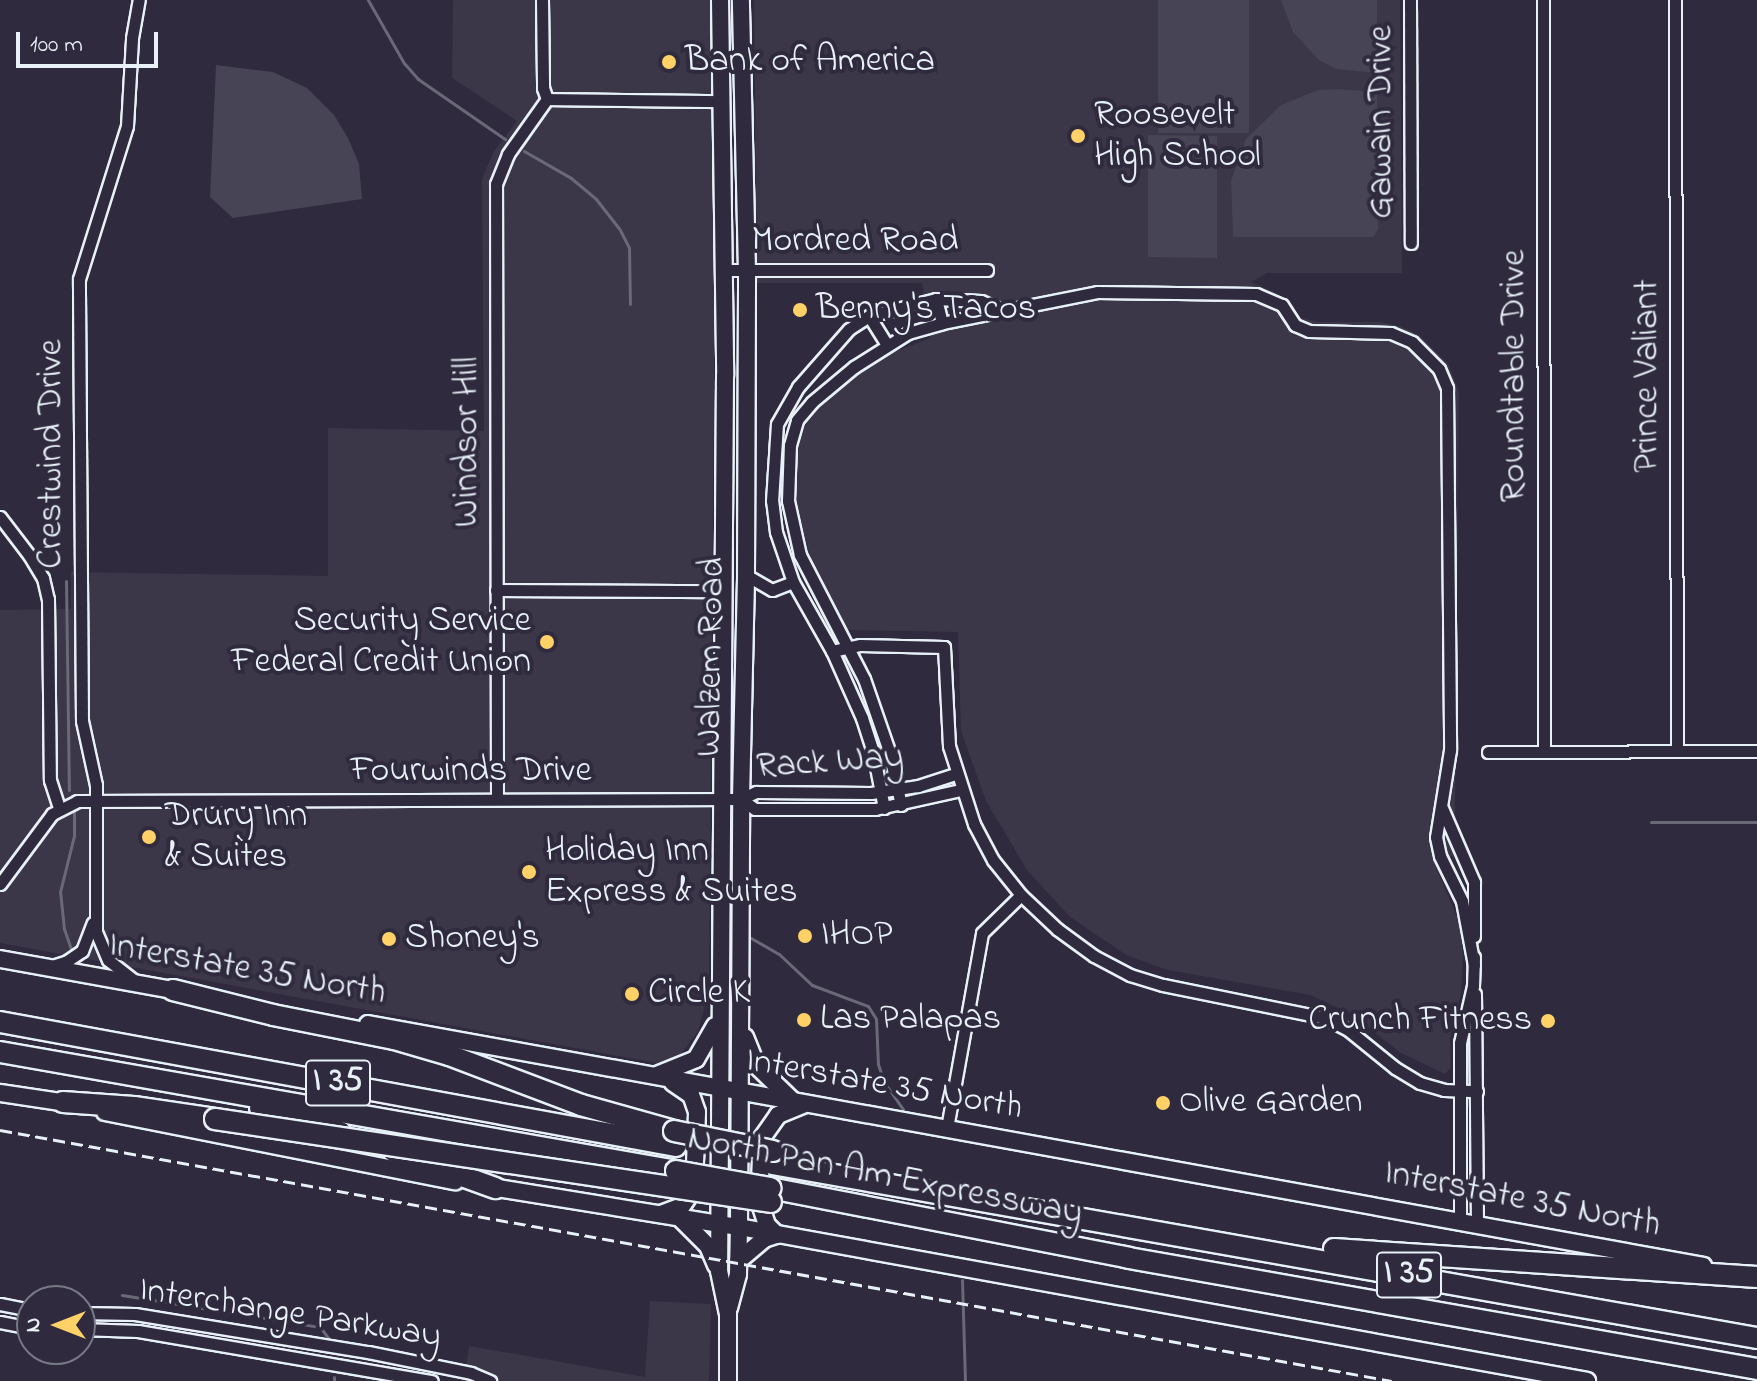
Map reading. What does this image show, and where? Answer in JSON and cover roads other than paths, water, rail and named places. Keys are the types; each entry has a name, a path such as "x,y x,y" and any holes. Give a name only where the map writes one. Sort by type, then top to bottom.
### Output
{"highway":[{"path":"173,990 273,1015 394,1039 449,1055 675,1139"},
{"name":"North Pan Am Expressway","path":"0,1022 675,1139 934,1190 1757,1338"},
{"name":"North Pan Am Expressway","path":"0,1052 676,1171 770,1195 1757,1369"},
{"path":"96,1069 179,1092 287,1115 495,1188"},
{"path":"63,1102 134,1107 770,1195"},
{"path":"1060,1213 1212,1228 1356,1251 1757,1277"},
{"path":"1686,1356 1757,1378"}],"main road":[{"name":"Walzem Road","path":"720,0 724,591 719,1271 728,1314"},
{"name":"Walzem Road","path":"728,1381 728,1314 738,1261 739,1227 741,799 746,575 747,271 741,0"},
{"path":"721,101 733,112 745,179"},
{"path":"724,591 733,592 736,599 745,669"},
{"name":"Interstate 35 North","path":"0,959 1477,1223 1757,1277"},
{"path":"739,1015 757,1066 800,1103 778,1115 762,1138 759,1201 767,1225 777,1235"},
{"path":"657,1076 696,1059 708,1043 719,1018"},
{"path":"657,1076 691,1095 697,1123 692,1195 677,1209 660,1214"},
{"path":"0,1093 63,1102 139,1120 495,1188 719,1223 1587,1381"},
{"path":"678,1217 708,1246 719,1271"},
{"path":"738,1261 764,1239 777,1235"}],"street":[{"name":"Crestwind Drive","path":"138,984 101,950 95,915 96,800 82,721 79,279 127,126 132,38 139,0"},
{"path":"542,0 543,88 547,99 721,101"},
{"name":"Gawain Drive","path":"1410,0 1411,243"},
{"name":"Roundtable Drive","path":"1543,0 1544,752"},
{"name":"Prince Valiant","path":"1675,0 1677,751"},
{"name":"Windsor Hill","path":"497,799 496,184 508,154 547,99"},
{"name":"Mordred Road","path":"723,270 987,270"},
{"path":"901,805 878,715 848,647 800,555 788,501 790,445 797,420 835,380 887,345 942,323 999,309 1037,306 1097,292 1256,294 1282,305 1295,325 1309,331 1391,333 1428,353 1439,369 1450,405 1450,750 1436,837 1440,856 1462,901 1474,965"},
{"path":"884,808 870,741 832,651 793,582 776,532 772,501 777,424 798,387 849,329 869,316 936,299 981,301 999,309"},
{"path":"936,299 942,323"},
{"path":"869,316 887,345"},
{"path":"0,517 4,532 29,555 43,578 48,599 50,780 59,808 0,884"},
{"path":"746,575 772,590 793,582"},
{"path":"496,590 724,591"},
{"path":"832,651 848,647 944,647 949,746 974,824 993,860 1021,895 1082,947 1130,975 1163,985 1325,1018 1347,1029 1395,1068 1420,1083 1477,1091"},
{"path":"1488,752 1757,751"},
{"name":"Rack Way","path":"956,774 881,792 756,792 741,799 755,809 884,808 961,790"},
{"name":"Fourwinds Drive","path":"59,808 96,800 741,799"},
{"path":"1442,807 1474,882 1473,986 1460,1043 1460,1220"},
{"path":"1440,856 1459,849"},
{"path":"947,1128 982,933 1021,895"},
{"name":"Crestwind Drive","path":"46,967 67,961 82,951 95,915"},
{"path":"1473,986 1477,1011 1477,1223"},
{"name":"Interchange Parkway","path":"96,1313 135,1314 368,1352 471,1373 490,1381"},
{"name":"Interchange Parkway","path":"96,1330 138,1331 432,1381"}],"waterway":[{"path":"368,0 404,63 418,79 505,139"},
{"path":"524,151 571,178 596,199 620,230 629,248 630,304"},
{"path":"66,581 69,790"},
{"path":"71,949 64,929 60,892 74,836 74,812"},
{"path":"1651,822 1757,822"},
{"path":"751,938 779,954 812,985 868,1006 876,1019 878,1064 884,1082 903,1109"},
{"path":"962,1280 965,1381"},
{"path":"122,1295 320,1327 329,1339"}],"railway":[{"path":"0,1130 1392,1381"}],"place":[{"name":"Bank of America","path":"669,62"},
{"name":"Roosevelt High School","path":"1078,136"},
{"name":"Benny's Tacos","path":"800,310"},
{"name":"Security Service Federal Credit Union","path":"547,642"},
{"name":"Drury Inn & Suites","path":"149,837"},
{"name":"Holiday Inn Express & Suites","path":"529,872"},
{"name":"IHOP","path":"805,936"},
{"name":"Shoney's","path":"389,939"},
{"name":"Circle K","path":"632,994"},
{"name":"Las Palapas","path":"804,1020"},
{"name":"Crunch Fitness","path":"1548,1021"},
{"name":"Olive Garden","path":"1163,1103"}]}
